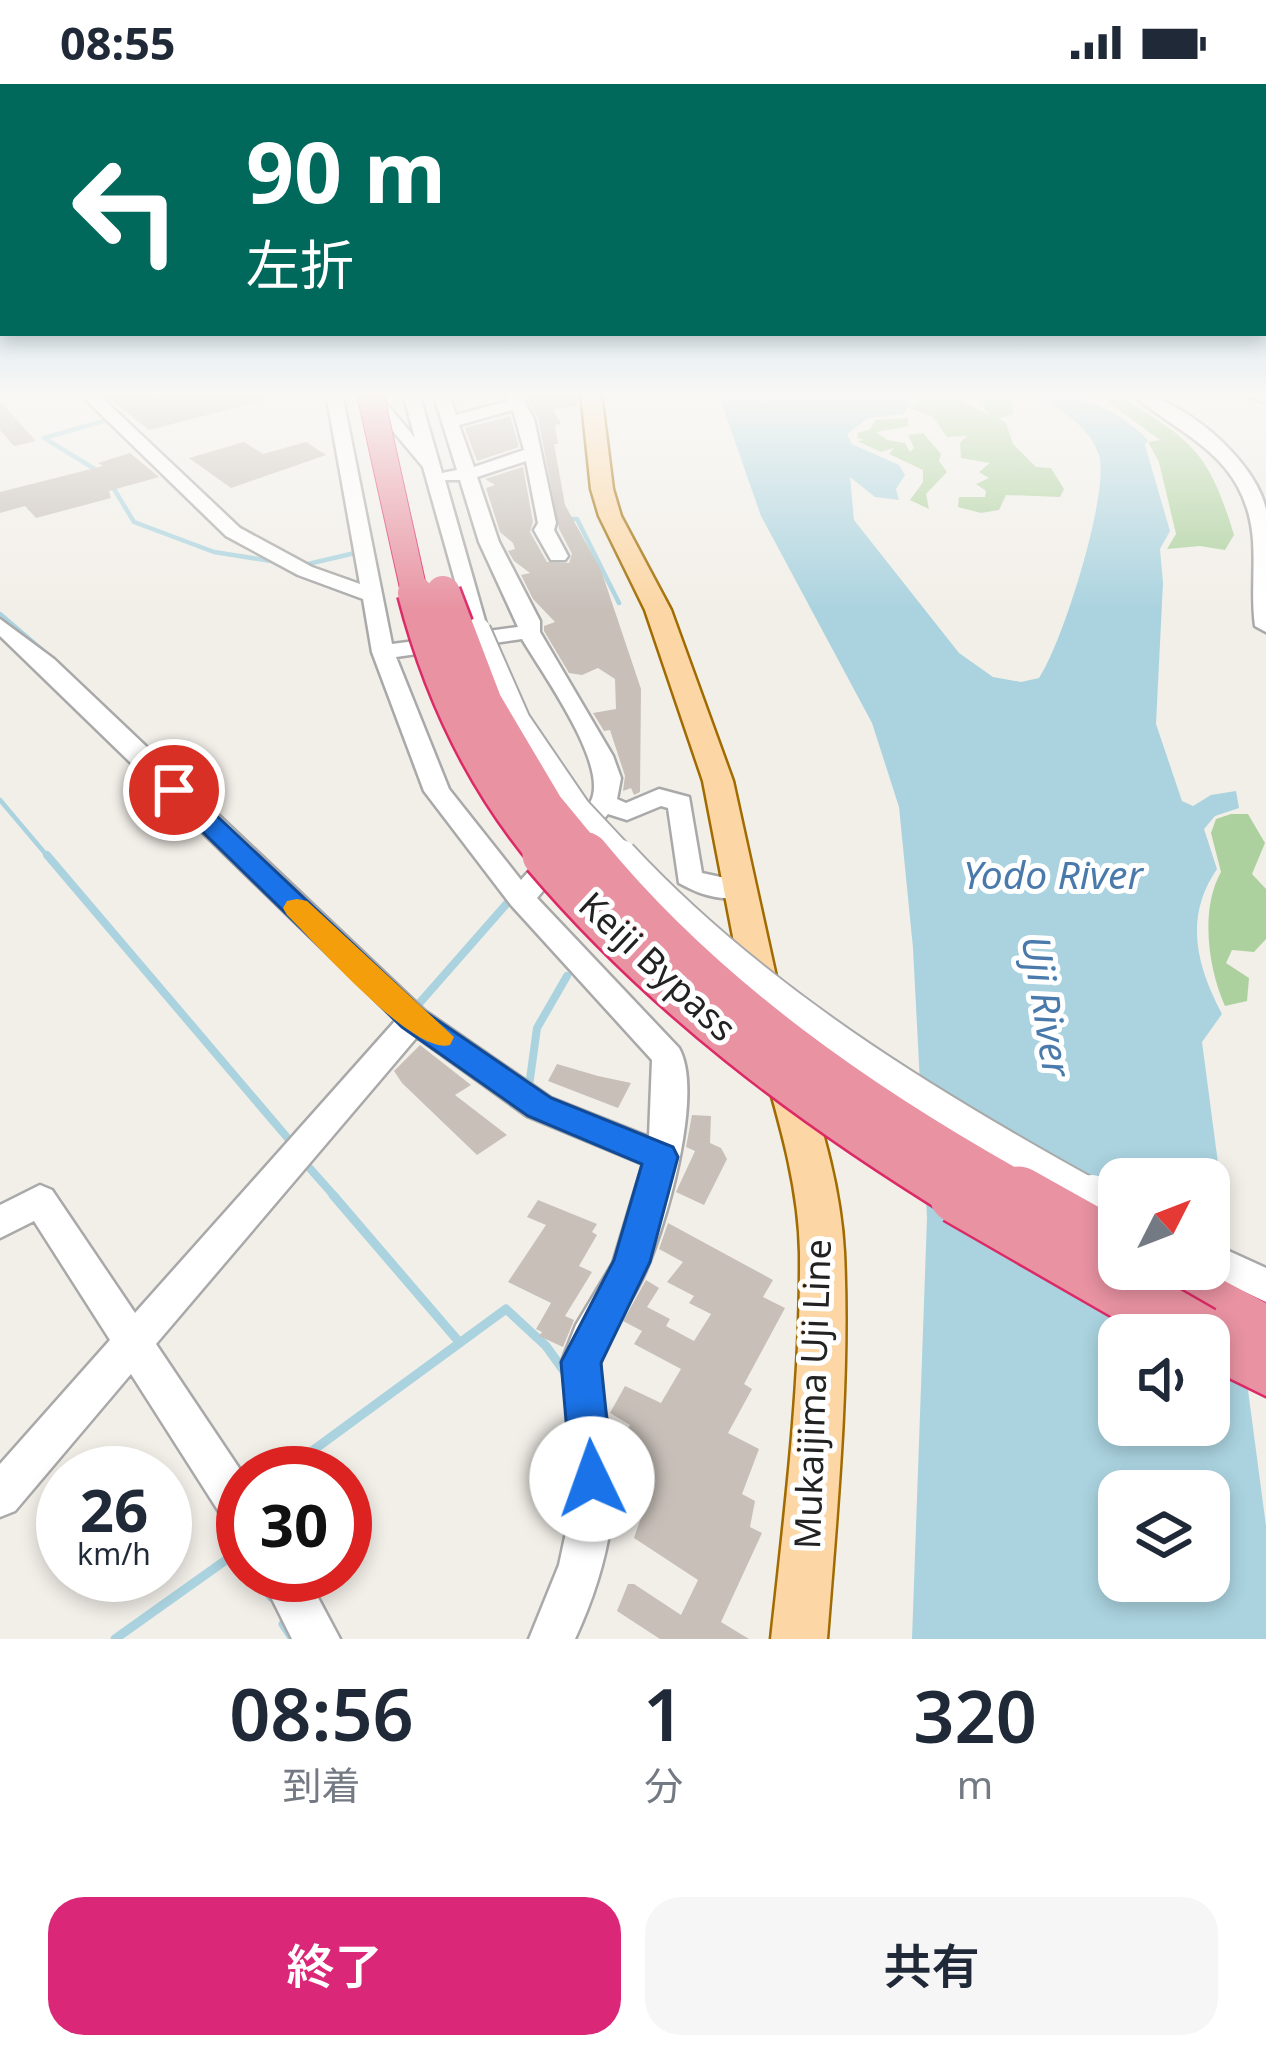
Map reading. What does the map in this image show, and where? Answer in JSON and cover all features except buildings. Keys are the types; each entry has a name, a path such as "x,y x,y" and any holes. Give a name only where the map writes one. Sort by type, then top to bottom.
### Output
{"highway":[{"name":"Keiji Bypass","path":"386,466 424,623 450,701 498,791 572,886 663,977 805,1094 980,1211 1164,1314"},
{"name":"Keiji Bypass","path":"409,466 450,620 470,675 525,780 584,857 647,924 793,1046 960,1162 1098,1239"},
{"path":"1191,1290 1266,1330"},
{"path":"1230,1351 1266,1370"}],"main road":[{"name":"Mukaijima Uji Line","path":"599,466 602,489 682,669 718,781 760,989 811,1157 822,1250 814,1482 799,1639"}],"street":[{"path":"167,466 250,545 371,595"},
{"path":"347,466 382,652 437,791 521,898 668,1056 673,1086 661,1157 632,1262 581,1362 592,1439 593,1519 573,1596 552,1639"},
{"path":"427,466 432,474"},
{"path":"430,466 478,630 503,696 538,757 654,889 745,971 877,1066 1012,1153 1098,1199"},
{"path":"465,466 481,517 529,621 529,632 601,756 608,778 603,803 521,898"},
{"path":"432,474 467,473 492,466"},
{"path":"536,466 547,523 544,530 558,556"},
{"path":"1236,466 1249,486 1262,534 1266,626"},
{"path":"0,625 413,1019 539,1107 661,1157"},
{"path":"382,652 529,632"},
{"path":"603,803 627,812 658,797 680,803 688,877 706,887 738,889"},
{"path":"0,1496 413,1019"},
{"path":"0,1222 40,1200 216,1470"},
{"path":"1230,1268 1266,1286"},
{"path":"297,1602 317,1639"}],"green space":[{"path":"914,466 942,466 947,472 926,494 929,509 910,500 923,482 923,470"},
{"path":"987,466 1051,468 1064,489 1060,497 1006,495 999,510 981,513 958,507 959,497 985,497 986,491 976,484 989,478 979,472"},
{"path":"1160,466 1205,466 1234,535 1225,550 1167,549 1176,534"},
{"path":"1248,814 1265,843 1252,874 1266,889 1266,939 1254,952 1232,950 1226,963 1249,978 1247,1001 1225,1006 1209,939 1210,903 1221,872 1211,833 1216,819"}],"water":[{"name":"Yodo River","path":"743,466 899,466 905,475 896,489 899,500 875,497 850,477 854,520 959,653 993,677 1021,682 1039,678 1060,635 1091,534 1100,466 1151,466 1170,531 1160,549 1163,583 1156,724 1182,801 1193,806 1211,795 1236,791 1239,808 1215,816 1204,829 1217,869 1197,923 1200,959 1222,1014 1202,1042 1217,1158 1098,1158 1098,1290 1230,1290 1230,1254 1266,1526 1266,1639 912,1639 927,1218 913,948 899,807 872,723 761,516"}],"waterway":[{"path":"89,466 98,471"},
{"path":"164,476 221,531 277,564"},
{"path":"111,484 134,522 214,552 271,561"},
{"path":"567,519 577,519 619,603"},
{"path":"308,564 355,553"},
{"path":"0,614 54,660"},
{"path":"0,800 49,858"},
{"path":"47,855 291,1142"},
{"path":"416,1007 510,900"},
{"path":"529,1086 537,1028 567,976"},
{"path":"306,1164 336,1198"},
{"path":"333,1195 460,1343"},
{"path":"460,1343 506,1309 546,1346 564,1371"},
{"path":"319,1446 460,1343"},
{"path":"115,1639 216,1567"},
{"path":"283,1624 293,1639"}],"slow traffic":[{"path":"297,908 413,1019 439,1037"}],"route":[{"path":"174,790 413,1019 539,1107 661,1157 632,1262 581,1362 592,1439 592,1479"}],"water label":[{"name":"Uji River","path":"1048,1006"}]}
